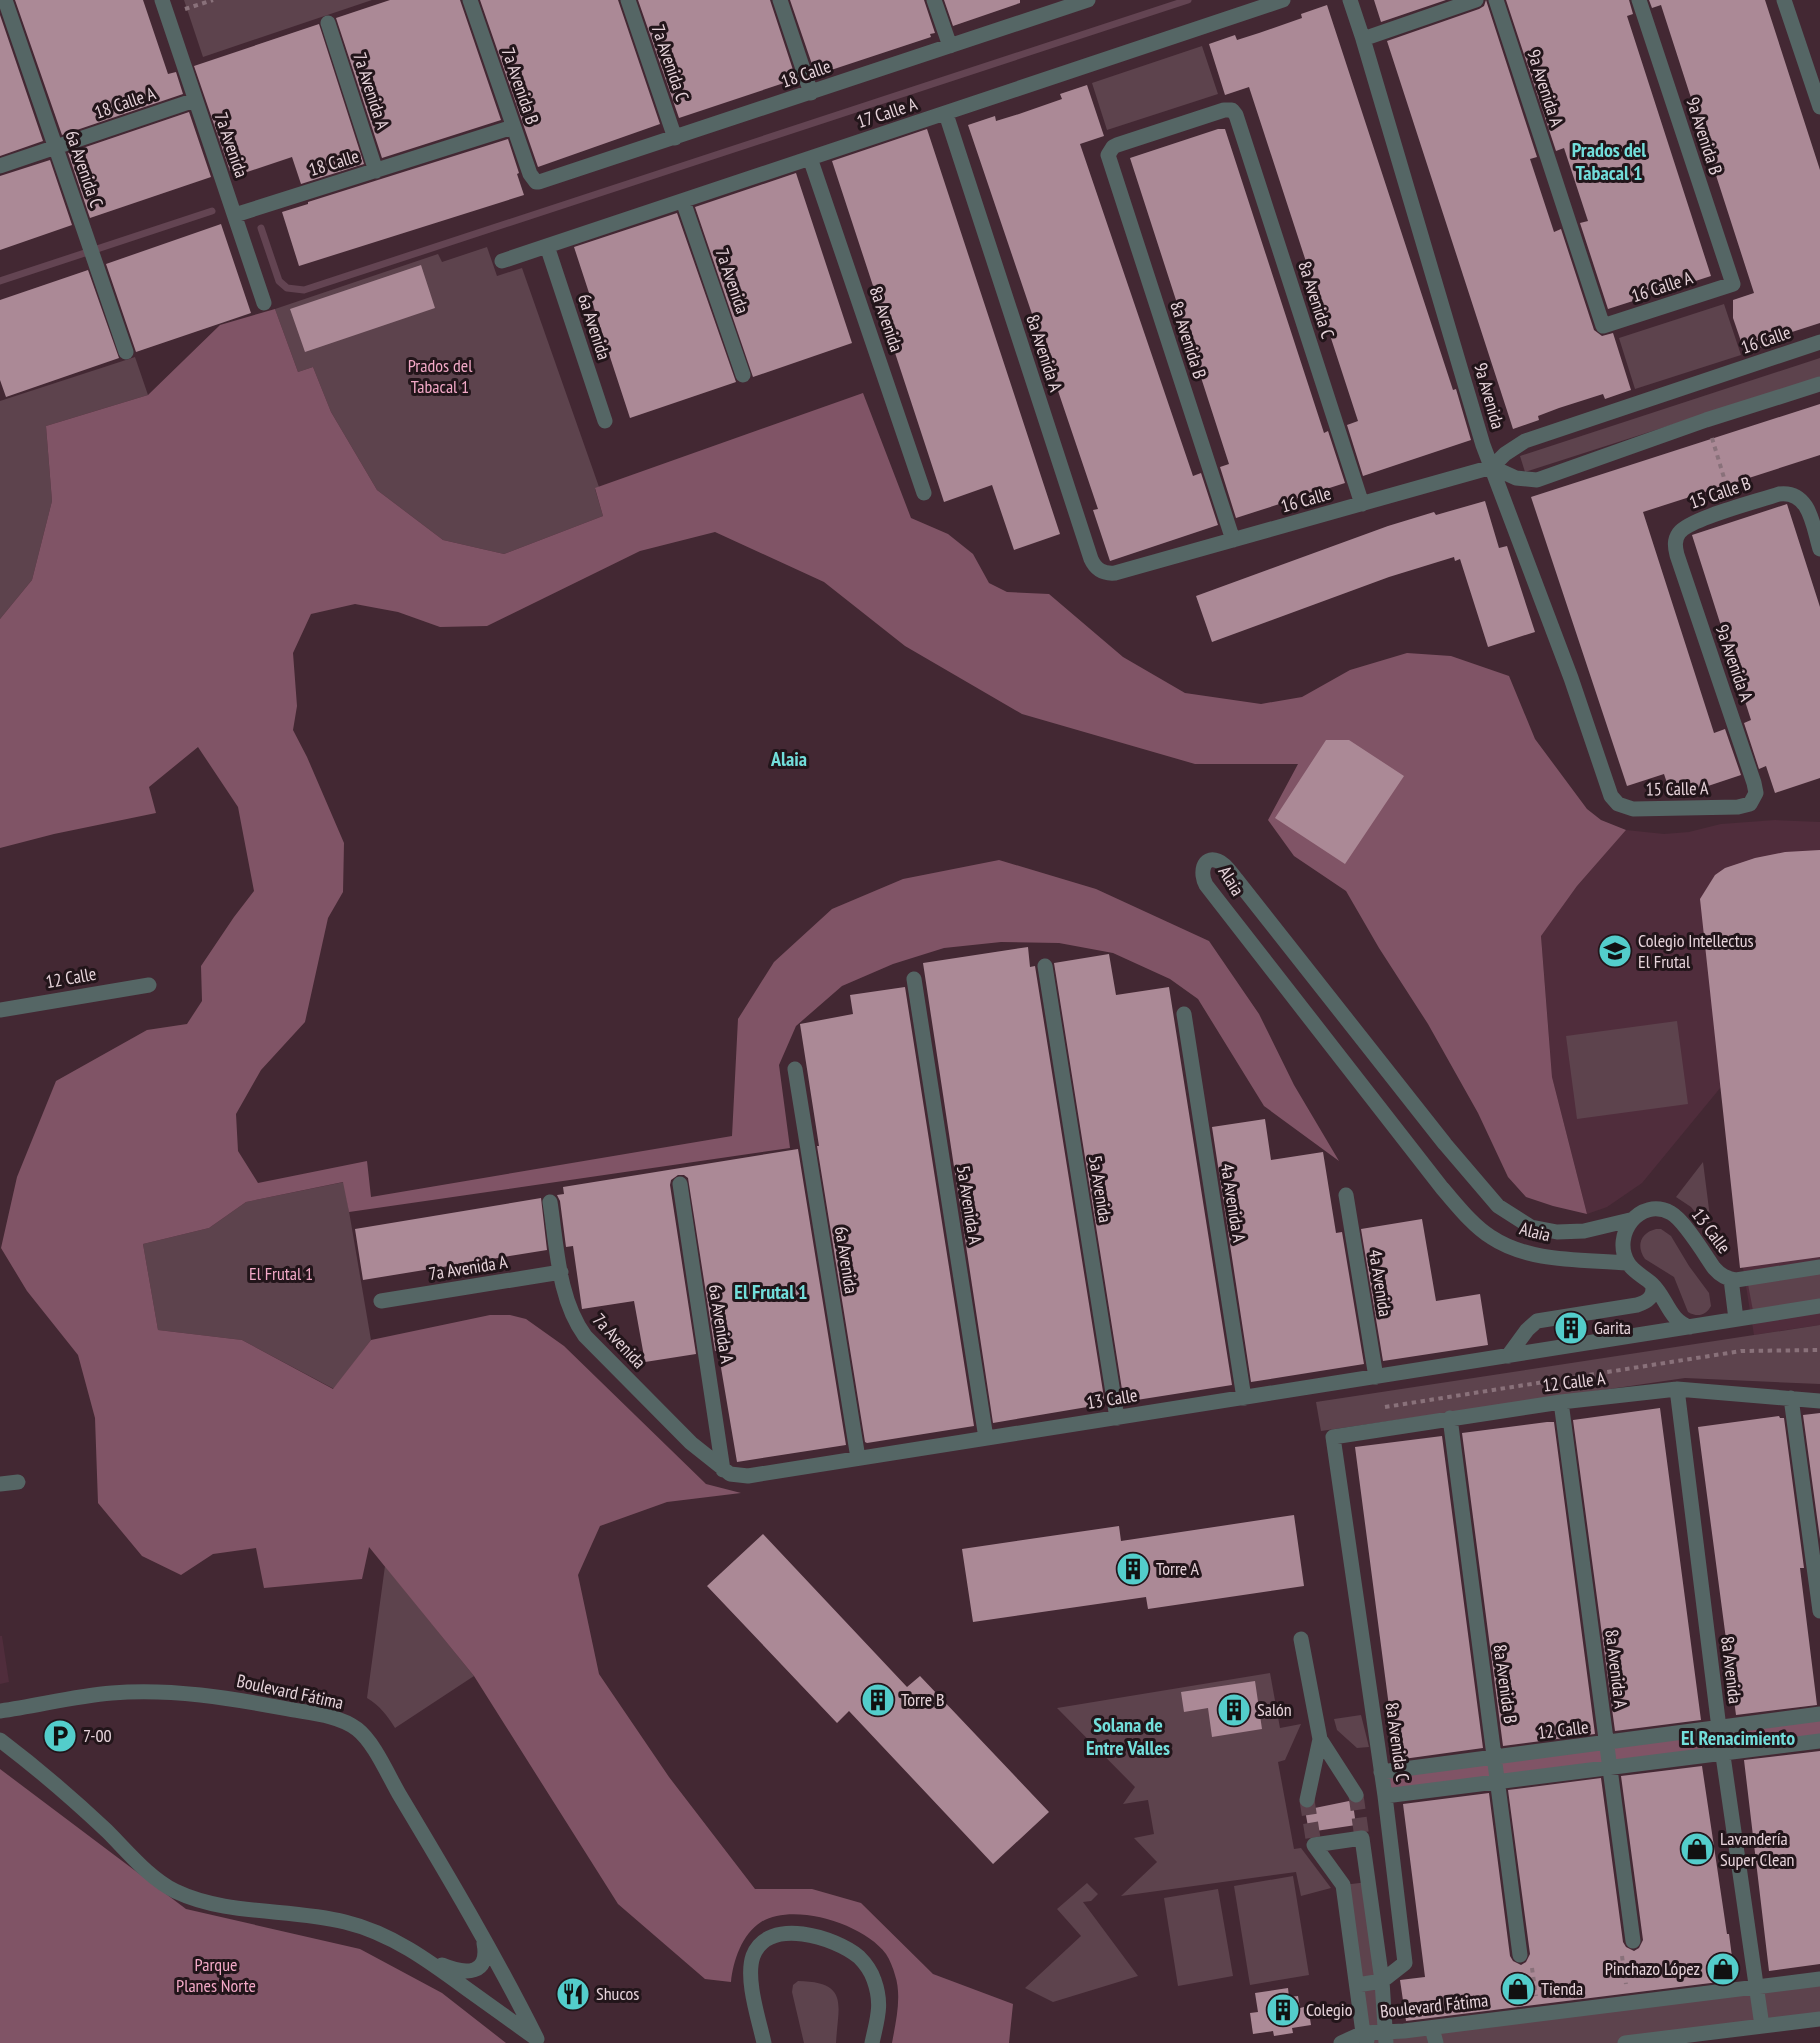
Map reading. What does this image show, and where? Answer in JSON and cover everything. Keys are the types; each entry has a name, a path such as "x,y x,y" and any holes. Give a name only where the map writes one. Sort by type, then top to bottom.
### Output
{"street":[{"name":"6a Avenida C","path":"5,0 126,352"},
{"name":"7a Avenida","path":"162,0 264,303"},
{"name":"7a Avenida B","path":"470,0 530,174 536,182"},
{"name":"7a Avenida C","path":"628,0 675,138"},
{"path":"780,0 811,93"},
{"path":"934,0 950,46"},
{"name":"18 Calle","path":"536,182 1088,0"},
{"name":"17 Calle A","path":"502,261 1283,0"},
{"name":"9a Avenida","path":"1350,0 1480,434 1572,678 1611,795"},
{"path":"1363,39 1476,0"},
{"name":"9a Avenida A","path":"1496,0 1603,326"},
{"name":"9a Avenida B","path":"1639,0 1733,285"},
{"path":"1784,0 1820,107"},
{"name":"7a Avenida A","path":"328,23 376,171"},
{"name":"18 Calle A","path":"0,166 195,100"},
{"name":"8a Avenida B","path":"1232,110 1224,110 1117,145 1110,151 1109,159 1233,540"},
{"name":"8a Avenida C","path":"1232,110 1236,115 1362,504"},
{"name":"8a Avenida A","path":"946,114 1091,559 1104,573 1115,573 1131,567"},
{"name":"18 Calle","path":"235,215 513,127"},
{"name":"8a Avenida","path":"810,158 924,493"},
{"name":"7a Avenida","path":"683,201 743,375"},
{"name":"6a Avenida","path":"547,246 605,421"},
{"name":"16 Calle A","path":"1603,326 1733,285"},
{"name":"16 Calle","path":"1131,567 1492,467 1505,454 1525,441 1820,342"},
{"path":"1492,467 1516,478 1537,480 1706,420 1820,384"},
{"name":"15 Calle B","path":"1678,534 1691,524 1788,493 1796,495 1803,501 1820,549"},
{"name":"9a Avenida A","path":"1678,534 1675,540 1677,555 1754,783 1756,793 1750,804"},
{"name":"15 Calle A","path":"1611,795 1618,804 1633,809 1738,807 1750,804"},
{"name":"Alaia","path":"1628,1263 1538,1256 1492,1239 1463,1213 1326,1042 1206,885 1202,875 1204,866 1211,861 1217,861 1226,867 1444,1144 1498,1206 1531,1227 1557,1232 1584,1232 1630,1220"},
{"name":"5a Avenida","path":"1045,966 1117,1418"},
{"name":"5a Avenida A","path":"914,979 986,1438"},
{"name":"12 Calle","path":"0,1010 150,985"},
{"name":"4a Avenida A","path":"1184,1014 1244,1398"},
{"name":"6a Avenida","path":"795,1069 858,1458"},
{"name":"6a Avenida A","path":"680,1184 723,1470"},
{"name":"4a Avenida","path":"1346,1195 1376,1377"},
{"name":"7a Avenida","path":"550,1202 561,1272 572,1313 585,1336 691,1443 723,1470"},
{"name":"13 Calle","path":"1630,1220 1640,1212 1656,1210 1671,1213 1680,1220 1720,1275 1731,1279 1820,1267"},
{"path":"1630,1220 1623,1242 1628,1263 1664,1297 1673,1316 1680,1323 1690,1327"},
{"name":"7a Avenida A","path":"381,1301 561,1272"},
{"name":"13 Calle","path":"1731,1279 1736,1319"},
{"path":"1508,1356 1527,1330 1537,1321 1637,1305 1649,1299 1653,1293 1652,1284"},
{"name":"13 Calle","path":"723,1470 730,1474 748,1476 1820,1306"},
{"name":"8a Avenida","path":"1677,1389 1719,1729 1762,2026"},
{"name":"12 Calle A","path":"1334,1437 1561,1402 1677,1389 1820,1401"},
{"path":"1791,1398 1820,1611"},
{"name":"8a Avenida A","path":"1561,1402 1633,1941"},
{"name":"8a Avenida B","path":"1450,1418 1520,1955"},
{"name":"8a Avenida C","path":"1334,1437 1405,1963 1382,1982"},
{"path":"0,1484 18,1482"},
{"path":"1301,1639 1320,1739 1356,1795"},
{"name":"Boulevard Fátima","path":"0,1711 76,1698 142,1692 222,1698 313,1714 348,1724 363,1734 370,1744 482,1934 539,2041"},
{"name":"12 Calle","path":"1381,1772 1495,1759 1820,1714"},
{"path":"1307,1800 1320,1739"},
{"name":"Boulevard Fátima","path":"0,1740 75,1802 138,1862 174,1890 191,1897 218,1903 345,1922 389,1938 423,1957 539,2041"},
{"path":"1384,1796 1820,1742"},
{"path":"1366,2038 1343,1885 1314,1845 1362,1838 1382,1982 1386,2038"},
{"path":"1343,1885 1368,1882"},
{"path":"764,2043 751,1978 752,1960 758,1948 767,1939 794,1932 847,1949 860,1958 868,1968 877,1990 880,2013 872,2043"},
{"path":"423,1957 457,1971 473,1970 483,1964 486,1956 482,1934"},
{"name":"Boulevard Fátima","path":"1341,2043 1366,2038 1434,2035 1539,2014 1820,1979"},
{"path":"1357,1985 1382,1982"},
{"path":"1625,2043 1820,2019"}],"path":[{"path":"167,15 213,0"},
{"path":"1706,420 1734,509"},
{"path":"1378,1408 1740,1351 1820,1350"},
{"path":"1629,2003 1622,1953 1633,1941"},
{"path":"1520,1955 1531,1963 1539,2014"}],"shaded area":[{"path":"1775,820 1820,822 1820,1325 1754,1335 1743,1268 1721,1087 1642,1183 1607,1207 1587,1214 1552,1077 1541,935 1577,886 1626,830 1664,834 1689,832 1721,824"},
{"path":"0,1636 2,1636 9,1682 0,1684"}],"green space":[{"path":"184,0 372,0 203,57"},
{"path":"1202,46 1218,94 1107,130 1092,83"},
{"name":"Prados del Tabacal 1","path":"487,247 497,276 522,268 599,487 595,489 603,516 504,554 443,540 377,490 331,412 313,367 298,372 275,309 438,254 442,262"},
{"path":"1724,304 1741,355 1635,389 1619,338"},
{"path":"275,309 298,372 313,367 331,412 377,490 443,540 504,554 603,516 595,488 863,393 911,518 948,534 973,554 989,583 1007,592 1049,594 1123,657 1185,693 1261,704 1302,697 1350,670 1407,653 1451,656 1509,676 1535,739 1587,809 1601,820 1626,830 1577,886 1541,936 1552,1077 1587,1214 1526,1197 1508,1177 1478,1113 1428,1024 1379,948 1346,891 1294,856 1268,820 1298,764 1195,764 1022,714 905,646 824,582 715,532 640,551 487,626 440,627 398,612 355,604 311,614 293,653 297,706 293,730 344,843 343,892 328,918 305,1022 261,1070 236,1114 238,1151 258,1183 367,1161 371,1197 732,1136 738,1019 774,962 832,909 903,879 999,860 1096,889 1209,941 1259,1014 1294,1085 1339,1161 1264,1106 1198,999 1170,979 1113,953 1059,943 1001,942 944,948 893,964 842,986 796,1026 779,1065 790,1148 349,1212 343,1182 246,1202 209,1228 143,1244 158,1330 242,1340 333,1389 371,1340 490,1315 510,1315 526,1319 564,1346 706,1484 741,1493 667,1502 600,1526 578,1575 599,1674 669,1777 755,1889 812,1889 861,1903 933,1974 1013,2004 1009,2043 892,2043 898,2009 898,1991 895,1975 886,1954 876,1943 845,1925 809,1915 775,1916 761,1922 749,1933 740,1949 731,1982 705,1979 618,1904 474,1676 369,1547 362,1579 264,1588 256,1548 213,1554 181,1575 142,1556 98,1503 95,1418 78,1355 27,1291 1,1248 17,1177 56,1081 147,1030 187,1024 202,1001 201,966 254,891 238,807 198,747 149,787 156,813 54,834 0,848 0,619 32,580 52,501 46,426 148,395 220,325"},
{"path":"135,357 148,395 46,426 52,501 32,580 0,619 0,401"},
{"path":"1820,358 1820,377 1525,472 1520,456"},
{"path":"1677,1021 1688,1104 1577,1119 1566,1036"},
{"path":"1703,1162 1712,1233 1691,1207 1676,1197"},
{"name":"El Frutal 1","path":"344,1182 371,1340 334,1389 242,1340 158,1330 143,1244 209,1228 246,1202"},
{"path":"1661,1229 1671,1236 1709,1293 1711,1306 1707,1312 1695,1315 1688,1312 1674,1277 1645,1259 1640,1245 1641,1241 1646,1234"},
{"path":"1820,1267 1820,1306 1754,1316 1747,1279"},
{"path":"1820,1325 1820,1384 1685,1378 1321,1431 1316,1402"},
{"path":"385,1566 474,1676 395,1728 383,1711 367,1698"},
{"path":"1270,1673 1280,1728 1301,1724 1285,1760 1278,1762 1294,1849 1301,1848 1331,1888 1301,1896 1296,1872 1121,1896 1157,1862 1134,1838 1154,1834 1148,1800 1123,1804 1135,1787 1057,1708"},
{"path":"1820,1714 1820,1741 1385,1796 1381,1772"},
{"path":"1361,1715 1369,1747 1357,1748 1337,1730 1334,1719"},
{"name":"Parque Planes Norte","path":"0,1769 186,1909 360,1949 442,1993 506,2043 0,2043"},
{"path":"1293,1876 1309,1975 1250,1985 1234,1886"},
{"path":"1368,1882 1385,2032 1820,1979 1820,2019 1625,2043 1341,2043 1363,2033 1343,1885"},
{"path":"1087,1883 1098,1894 1091,1901 1083,1902 1138,1976 1053,2002 1025,1988 1081,1936 1057,1909"},
{"path":"1218,1889 1233,1976 1178,1986 1164,1898"},
{"path":"798,1981 815,1982 833,1991 839,2007 836,2043 804,2043 792,1992 793,1985"}],"building":[{"path":"15,0 143,0 168,74 176,72 183,94 62,135"},
{"path":"390,0 460,0 501,120 382,158 336,18"},
{"path":"480,0 618,0 660,124 538,167"},
{"path":"638,0 770,0 796,79 679,118"},
{"path":"790,0 924,0 935,33 930,34 931,37 822,73 821,71 815,73"},
{"path":"944,0 1020,0 1020,3 953,26"},
{"path":"1374,0 1446,0 1381,22"},
{"path":"1486,0 1537,157 1530,159 1554,232 1561,229 1594,330 1602,336 1613,333 1631,390 1605,399 1603,394 1559,408 1538,416 1539,420 1513,429 1387,41 1479,9 1484,6"},
{"path":"1506,0 1629,0 1633,14 1627,16 1711,276 1608,309 1580,223 1588,221 1564,148 1556,151"},
{"path":"1649,0 1765,0 1820,170 1820,323 1770,339 1771,344 1745,353 1733,318 1733,300 1754,293 1661,5 1652,8"},
{"path":"1327,5 1471,440 1363,476 1347,425 1358,421 1249,87 1225,95 1209,44 1235,35 1237,40 1259,33 1302,18 1301,14"},
{"path":"0,15 43,141 0,156"},
{"path":"319,24 364,164 301,184 292,157 238,175 236,169 230,171 194,66"},
{"path":"1087,85 1104,136 1080,144 1193,476 1201,473 1218,525 1110,561 1093,510 1098,509 968,125 995,116 996,121 1019,114 1062,99 1060,94"},
{"path":"189,112 211,177 90,218 68,153"},
{"path":"927,129 1060,534 1014,550 992,485 944,502 832,161"},
{"path":"1218,129 1225,129 1324,433 1328,431 1345,483 1236,518 1220,467 1229,464 1130,158"},
{"path":"508,139 524,195 299,266 282,212"},
{"path":"50,160 72,225 0,250 0,176"},
{"path":"796,173 852,343 753,377 695,207"},
{"path":"677,213 736,382 630,418 574,247"},
{"path":"221,224 251,313 136,352 106,264"},
{"path":"421,265 435,308 305,352 290,309"},
{"path":"88,270 119,358 6,397 0,380 0,300"},
{"path":"1820,404 1820,455 1643,512 1714,733 1725,729 1741,775 1672,798 1664,774 1627,786 1531,497"},
{"path":"1485,501 1499,548 1507,546 1535,632 1488,647 1460,559 1455,561 1454,557 1389,577 1212,642 1196,596 1388,526 1434,512 1436,515"},
{"path":"1787,504 1820,607 1820,778 1775,793 1766,766 1759,769 1744,723 1751,720 1692,535"},
{"path":"1326,740 1349,740 1404,776 1345,864 1275,818"},
{"path":"1820,850 1820,1257 1740,1268 1700,899 1715,875 1725,868 1755,858 1785,852"},
{"path":"1028,947 1030,967 1035,966 1105,1404 993,1423 923,963"},
{"path":"1109,954 1116,995 1169,987 1232,1385 1124,1402 1054,963"},
{"path":"905,987 974,1426 867,1443 865,1442 817,1146 819,1146 800,1024 853,1014 850,995"},
{"path":"1265,1119 1271,1160 1323,1152 1336,1233 1342,1232 1364,1364 1251,1382 1212,1127"},
{"path":"798,1149 846,1445 737,1462 718,1350 715,1351 688,1178 678,1175 671,1180 670,1185 696,1354 645,1362 634,1301 582,1309 573,1246 566,1247 560,1201 557,1195 564,1194 563,1187"},
{"path":"541,1198 547,1250 363,1280 355,1229"},
{"path":"1422,1219 1436,1301 1480,1294 1488,1345 1383,1361 1361,1229"},
{"path":"1580,1324 1582,1334 1562,1337 1560,1327"},
{"path":"1660,1408 1701,1720 1615,1731 1573,1420"},
{"path":"1820,1413 1820,1539 1803,1415"},
{"path":"1779,1416 1784,1418 1804,1568 1800,1568 1817,1705 1736,1715 1698,1427"},
{"path":"1554,1422 1595,1734 1503,1746 1462,1433"},
{"path":"1442,1436 1483,1748 1396,1760 1355,1447"},
{"name":"Torre A","path":"1294,1515 1304,1586 1148,1609 1146,1597 973,1622 962,1549 1119,1526 1121,1541"},
{"name":"Torre B","path":"763,1534 907,1687 920,1676 1049,1812 993,1864 849,1711 837,1723 707,1586"},
{"name":"Salón","path":"1255,1681 1262,1729 1212,1737 1208,1708 1184,1712 1181,1692"},
{"path":"1820,1751 1820,1964 1769,1971 1744,1760"},
{"path":"1702,1766 1735,1980 1406,2021 1400,1980 1425,1977 1403,1804 1489,1793 1510,1956 1513,1961 1521,1965 1526,1962 1530,1954 1508,1790 1601,1778 1623,1942 1626,1947 1634,1951 1639,1948 1643,1940 1621,1776"},
{"path":"1349,1801 1353,1804 1356,1825 1309,1832 1305,1810"},
{"name":"Colegio","path":"1288,1988 1289,1997 1298,1996 1300,2008 1308,2006 1311,2025 1292,2028 1293,2033 1274,2036 1273,2031 1253,2034 1250,2013 1258,2012 1255,1993"}],"waterway":[{"path":"261,228 279,281 287,288 304,290 1188,0"},
{"path":"0,281 212,211"}],"tunnel":[{"path":"1356,1795 1362,1838"},
{"path":"1307,1800 1314,1845"}],"place":[{"name":"Colegio Intellectus El Frutal","path":"1615,951"},
{"name":"Garita","path":"1571,1328"},
{"name":"Torre A","path":"1133,1569"},
{"name":"Torre B","path":"878,1700"},
{"name":"Salón","path":"1234,1710"},
{"name":"7-00","path":"60,1736"},
{"name":"Lavandería Super Clean","path":"1697,1849"},
{"name":"Pinchazo López","path":"1723,1969"},
{"name":"Tienda","path":"1518,1989"},
{"name":"Shucos","path":"573,1994"},
{"name":"Colegio","path":"1283,2010"}],"district":[{"name":"Prados del Tabacal 1","path":"1609,162"},
{"name":"Alaia","path":"789,759"},
{"name":"El Frutal 1","path":"771,1292"},
{"name":"Solana de Entre Valles","path":"1128,1736"},
{"name":"El Renacimiento","path":"1738,1738"}]}
